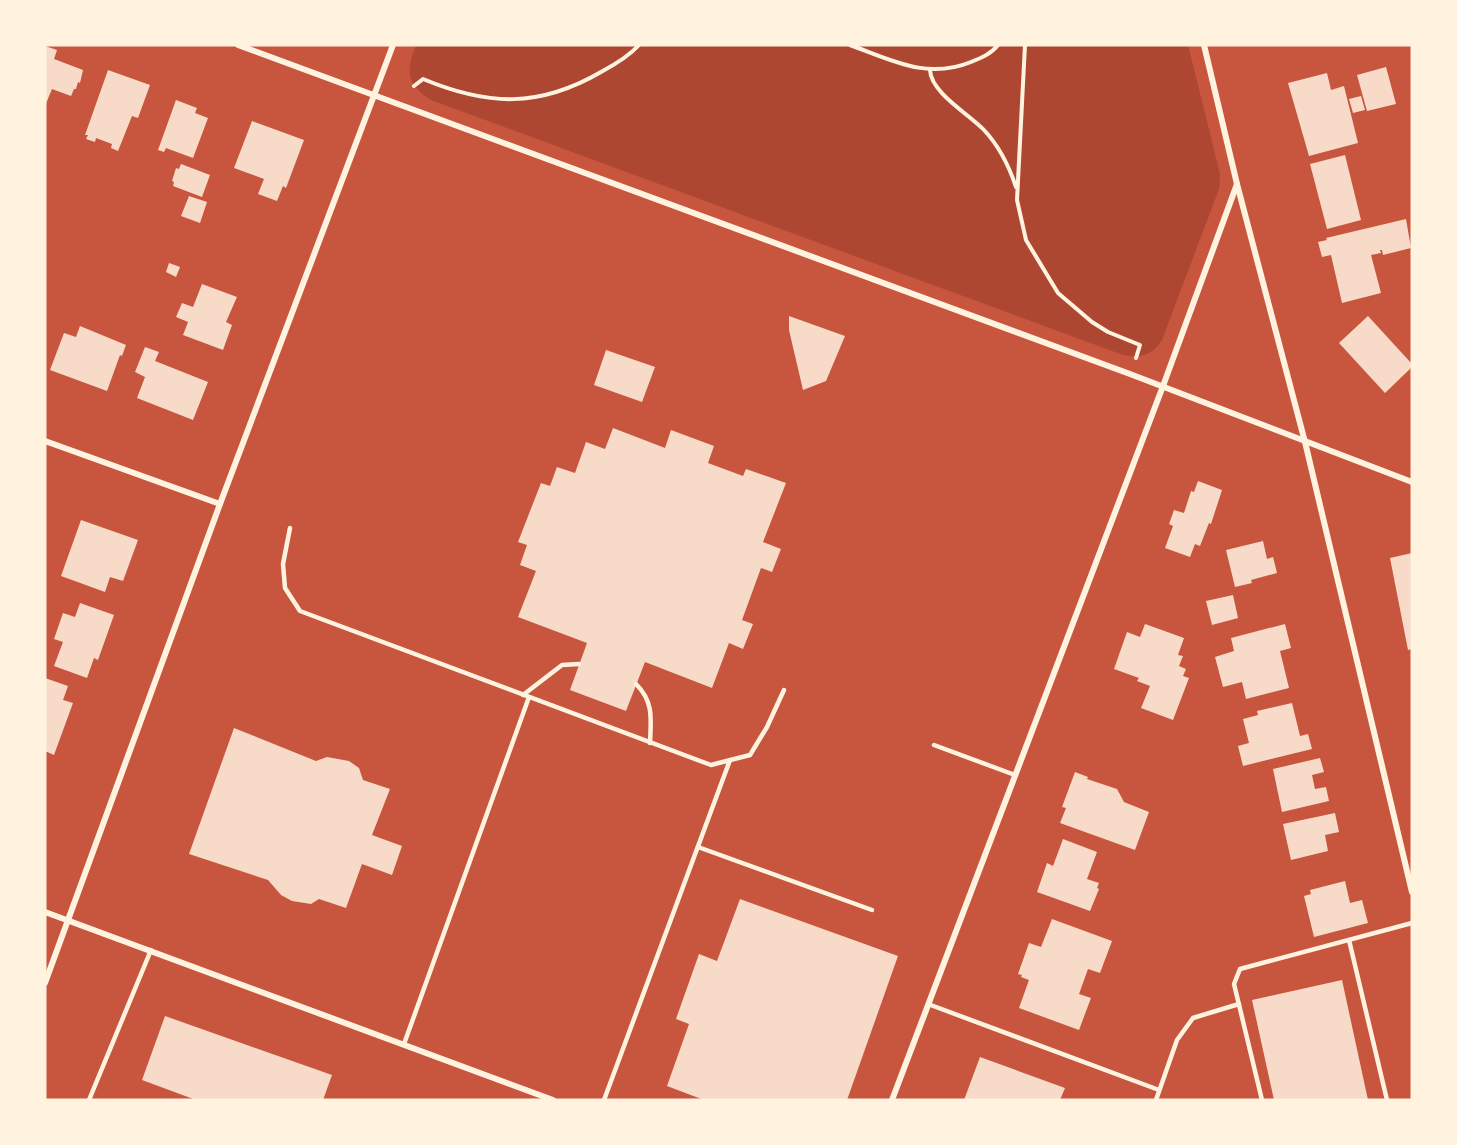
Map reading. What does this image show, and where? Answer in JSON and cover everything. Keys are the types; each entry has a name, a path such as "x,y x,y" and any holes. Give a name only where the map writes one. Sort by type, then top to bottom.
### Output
{"street":[{"path":"238,45 1163,386 1412,483"},
{"path":"45,983 220,504 393,45"},
{"path":"1204,45 1237,184 1305,442 1412,892"},
{"path":"892,1100 1163,386 1237,184"},
{"path":"45,441 220,504"},
{"path":"45,912 553,1100"}],"lane":[{"path":"290,528 283,564 285,588 300,611 711,765 750,755 767,727 784,690"},
{"path":"522,695 562,665 579,664"},
{"path":"636,684 645,694 649,704 650,743"},
{"path":"404,1044 529,698"},
{"path":"934,745 1015,775"},
{"path":"604,1100 730,760"},
{"path":"698,847 872,910"},
{"path":"1263,1100 1234,984 1240,969 1412,923"},
{"path":"1349,940 1387,1100"},
{"path":"89,1100 151,950"},
{"path":"928,1004 1159,1090"},
{"path":"1156,1100 1176,1040 1193,1018 1239,1004"}],"path":[{"path":"414,86 423,80 470,96 497,100 549,94 567,90 589,79 609,68 639,45"},
{"path":"850,45 912,68 930,70 966,64 998,45"},
{"path":"1025,45 1017,200 1026,240 1058,293 1100,327 1140,345 1136,358"},
{"path":"930,70 930,78 943,94 983,128 995,142 1005,158 1017,190"}],"shaded area":[{"path":"416,45 1188,45 1220,174 1219,189 1162,340 1145,355 1123,355 431,100 417,89 410,77"}],"building":[{"path":"45,46 57,50 54,59 83,70 80,83 78,82 71,96 52,89 45,106"},
{"path":"1386,67 1396,104 1367,111 1357,75"},
{"path":"108,70 150,85 138,118 132,116 118,151 111,148 112,144 96,138 95,142 86,139 88,135 85,135"},
{"path":"1327,73 1331,90 1344,86 1358,143 1309,156 1288,83"},
{"path":"1361,96 1365,110 1353,113 1349,99"},
{"path":"176,100 197,108 195,113 208,118 193,158 166,148 164,152 158,150"},
{"path":"252,121 304,140 286,188 283,186 277,201 258,194 264,179 234,168"},
{"path":"1345,155 1361,220 1327,229 1310,164"},
{"path":"181,164 210,175 202,197 173,186 172,181 176,168 179,169"},
{"path":"189,196 207,202 200,223 181,216"},
{"path":"1406,219 1411,248 1383,255 1380,250 1381,253 1371,255 1381,293 1342,303 1331,255 1322,257 1318,242 1327,240 1326,238"},
{"path":"169,263 180,267 176,277 166,272"},
{"path":"202,284 237,297 226,322 232,325 223,350 183,335 188,322 176,317 182,303 193,307"},
{"path":"789,316 845,336 826,381 803,390 789,330"},
{"path":"1368,316 1412,364 1412,367 1385,393 1339,343"},
{"path":"80,326 126,345 107,391 50,370 64,333 76,337"},
{"path":"145,347 159,352 155,361 208,382 193,420 137,398 145,377 135,372"},
{"path":"606,350 655,367 642,402 594,385"},
{"path":"613,428 665,448 671,430 714,446 708,463 743,476 746,469 786,483 763,542 781,549 772,572 761,568 742,620 753,624 743,649 729,643 712,688 645,662 626,711 570,690 587,643 518,617 536,571 520,565 527,545 518,542 541,483 550,486 557,467 575,473 586,442 605,449"},
{"path":"1198,481 1222,490 1211,524 1209,523 1200,546 1195,544 1190,557 1165,548 1173,526 1169,524 1174,510 1184,513 1191,491 1194,492"},
{"path":"81,520 138,540 123,581 110,577 105,592 61,576"},
{"path":"1263,541 1267,559 1273,557 1277,573 1235,587 1226,550"},
{"path":"1412,553 1412,649 1408,650 1390,558"},
{"path":"1233,595 1238,618 1212,625 1206,601"},
{"path":"80,603 114,615 98,660 94,658 87,678 54,666 63,642 54,639 63,613 75,617"},
{"path":"1145,624 1184,638 1178,655 1183,656 1179,666 1186,669 1183,676 1189,678 1173,720 1141,708 1150,686 1137,681 1139,678 1114,669 1127,632 1140,637"},
{"path":"1285,624 1291,648 1280,651 1289,688 1246,699 1242,682 1223,687 1215,657 1234,651 1231,638"},
{"path":"45,678 68,686 63,700 73,703 54,755 45,751"},
{"path":"1292,703 1300,736 1308,734 1312,749 1243,766 1238,746 1249,743 1243,719 1258,715 1257,711"},
{"path":"234,728 316,761 327,757 349,761 359,768 363,780 390,789 372,835 402,846 392,875 362,864 346,908 319,899 311,904 292,901 281,895 268,880 189,854"},
{"path":"1320,758 1324,772 1312,775 1315,789 1326,787 1329,801 1282,812 1273,769"},
{"path":"1075,772 1088,777 1087,779 1117,789 1124,802 1149,812 1135,850 1060,823 1066,808 1062,807"},
{"path":"1335,813 1339,832 1325,835 1328,851 1291,860 1283,824"},
{"path":"1063,839 1097,852 1087,879 1099,883 1097,888 1099,889 1090,911 1037,892 1047,863 1053,866"},
{"path":"1345,881 1350,903 1362,900 1368,923 1314,937 1304,896 1311,894 1310,890"},
{"path":"740,899 898,956 847,1100 704,1100 667,1086 689,1024 676,1019 699,954 717,961"},
{"path":"1052,919 1112,941 1100,973 1088,969 1079,994 1091,998 1079,1030 1019,1008 1029,980 1018,974 1029,943 1041,947"},
{"path":"1342,980 1368,1100 1274,1100 1252,1000"},
{"path":"165,1016 332,1075 323,1100 196,1100 142,1080"},
{"path":"980,1057 1065,1088 1060,1100 964,1100"}]}
